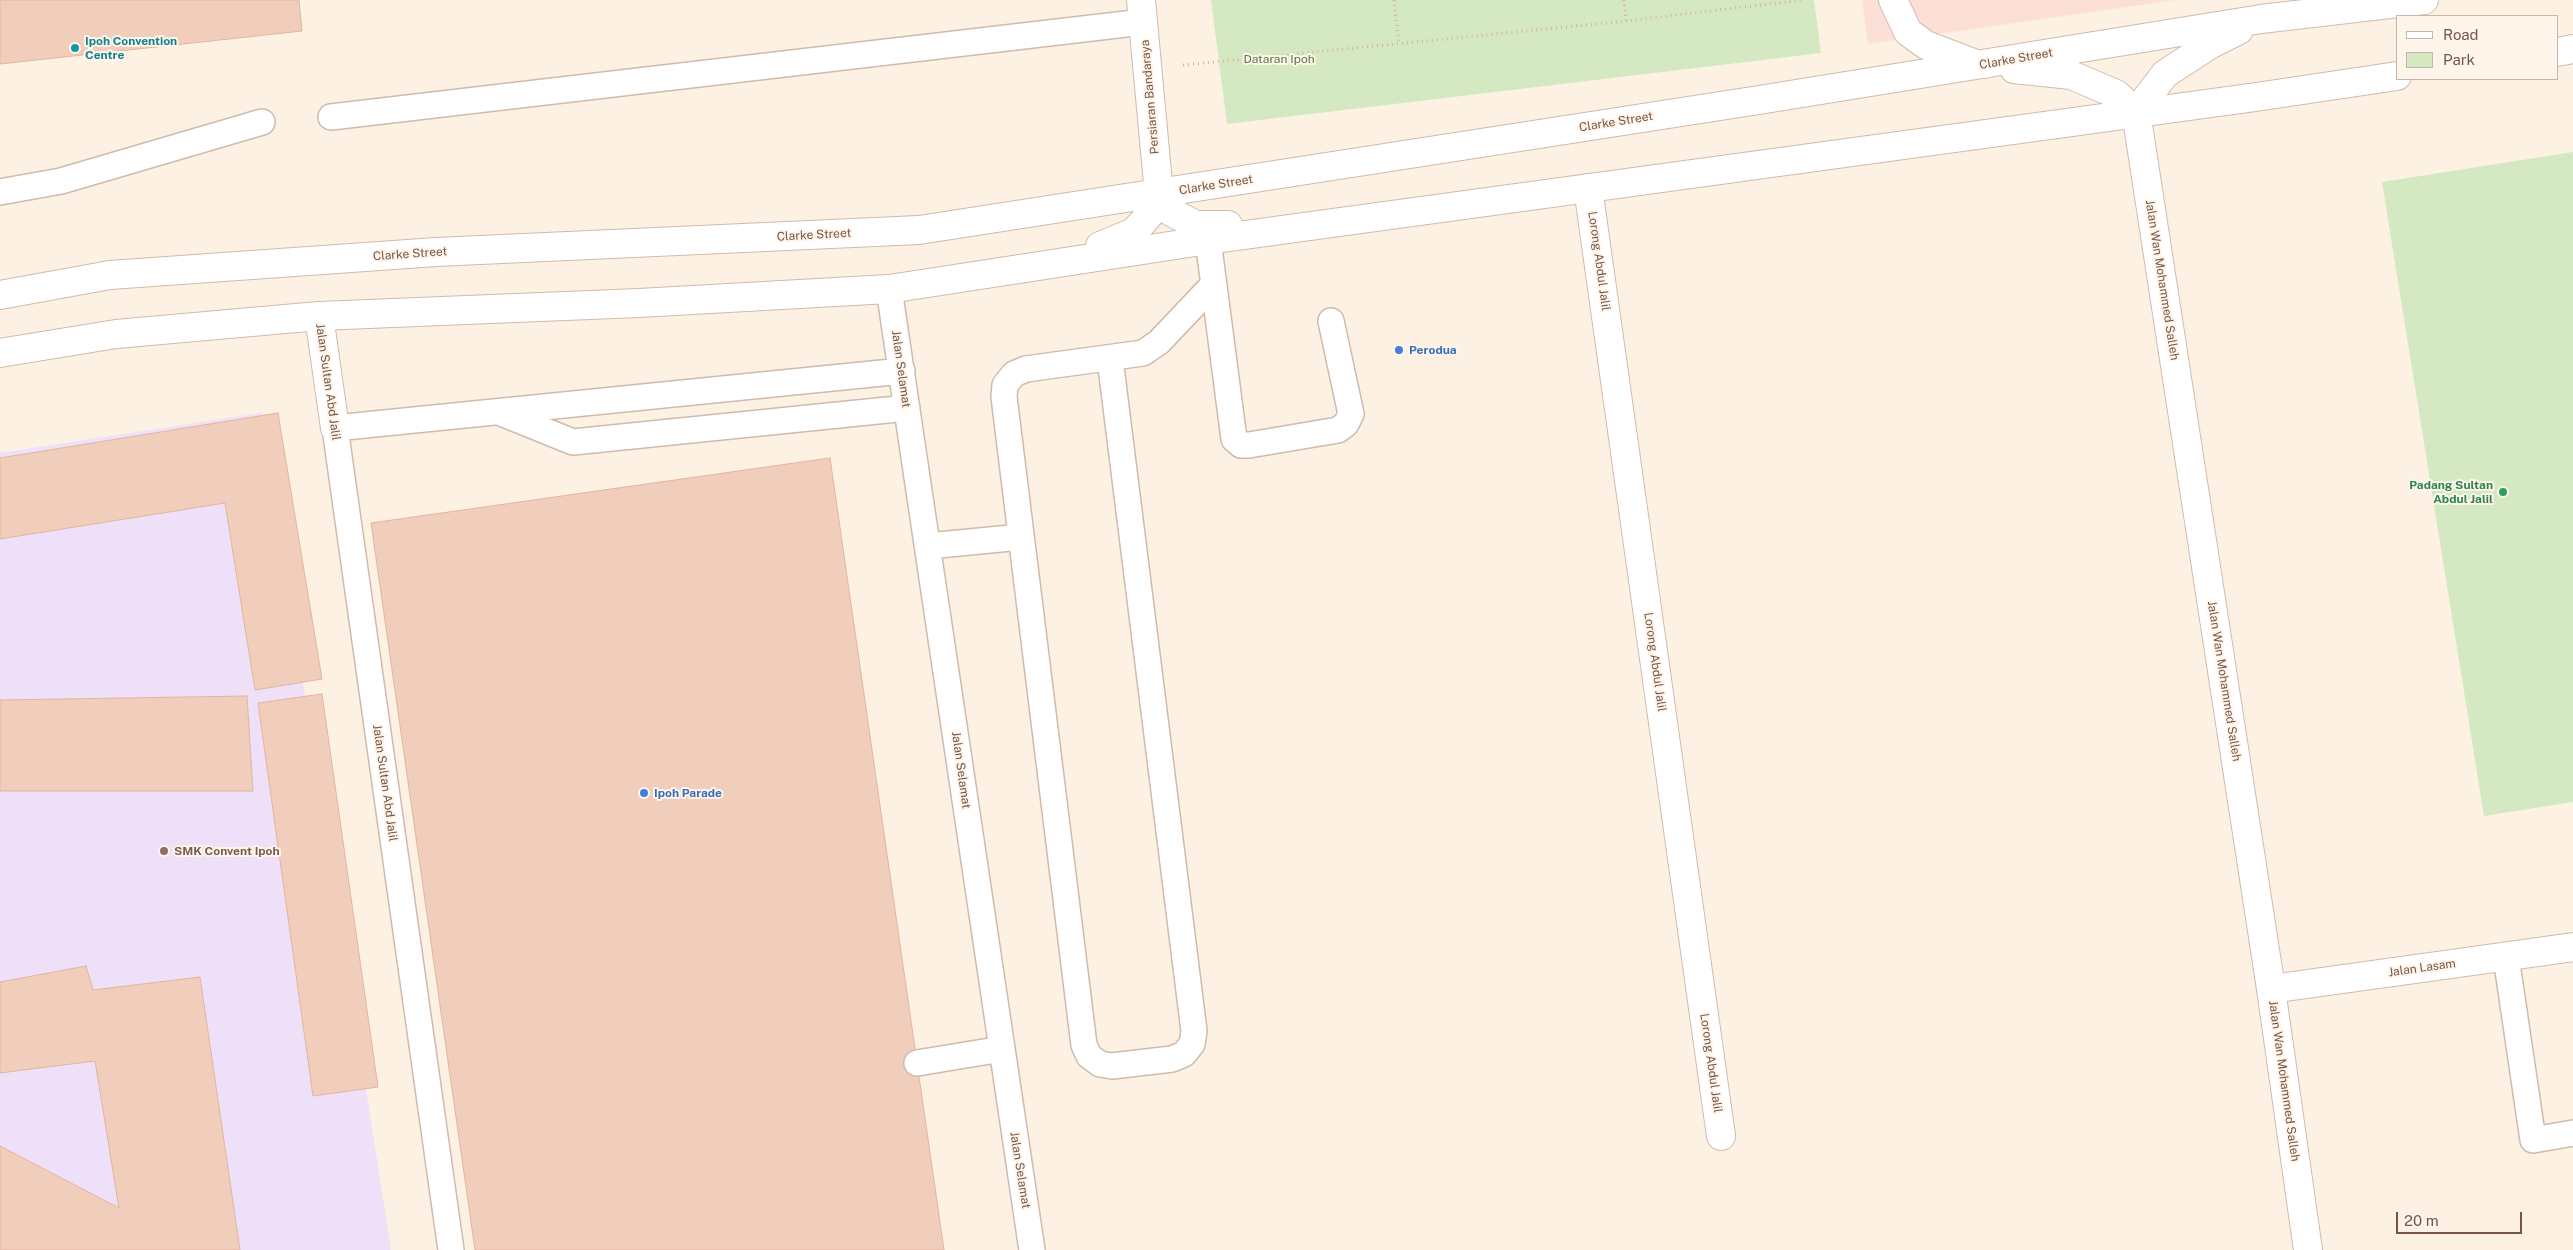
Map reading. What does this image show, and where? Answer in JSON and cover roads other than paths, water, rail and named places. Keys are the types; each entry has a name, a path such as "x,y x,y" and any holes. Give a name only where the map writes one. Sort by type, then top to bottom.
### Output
{"street":[{"path":"1893,0 1908,32 1926,45 1972,63 2071,75 2116,94 2136,112"},
{"name":"Clarke Street","path":"0,294 110,275 396,255 919,230 1983,65 2261,19 2424,0"},
{"name":"Persiaran Bandaraya","path":"1142,11 1159,194"},
{"path":"2136,112 2165,74 2211,44 2261,19"},
{"path":"2558,52 2573,49"},
{"path":"0,353 116,334 319,316 639,303 889,289 1208,240 2396,76"},
{"name":"Jalan Wan Mohammed Salleh","path":"2136,112 2271,989 2308,1250"},
{"name":"Lorong Abdul Jalil","path":"1588,188 1721,1136"},
{"path":"1159,194 1171,212 1196,225 1228,225 1327,212 1358,219"},
{"path":"1052,264 1066,253 1102,245 1134,232 1150,214 1159,194"},
{"name":"Jalan Sultan Abd Jalil","path":"319,316 335,428"},
{"name":"Jalan Lasam","path":"2271,989 2573,947"}],"lane":[{"path":"331,117 1142,11"},
{"path":"0,192 61,181 262,122"},
{"path":"1208,240 1234,439 1241,445 1338,430 1346,424 1351,414 1331,321"},
{"path":"1110,359 1194,1031 1192,1044 1184,1054 1172,1059 1112,1066 1100,1064 1089,1056 1084,1044 1004,397 1005,385 1014,374 1026,369 1134,355 1151,348 1213,285"},
{"name":"Jalan Selamat","path":"889,289 1032,1250"},
{"path":"335,428 902,371"},
{"path":"498,412 573,442 907,408"},
{"name":"Jalan Sultan Abd Jalil","path":"335,428 451,1250"},
{"path":"928,546 1022,537"},
{"path":"2506,957 2533,1140 2573,1133"},
{"path":"917,1063 1002,1049"}],"place":[{"name":"Ipoh Convention Centre","path":"75,48"},
{"name":"Perodua","path":"1399,350"},
{"name":"Padang Sultan Abdul Jalil","path":"2503,492"},
{"name":"Ipoh Parade","path":"644,793"},
{"name":"SMK Convent Ipoh","path":"164,851"}],"park label":[{"name":"Dataran Ipoh","path":"1279,59"}]}
